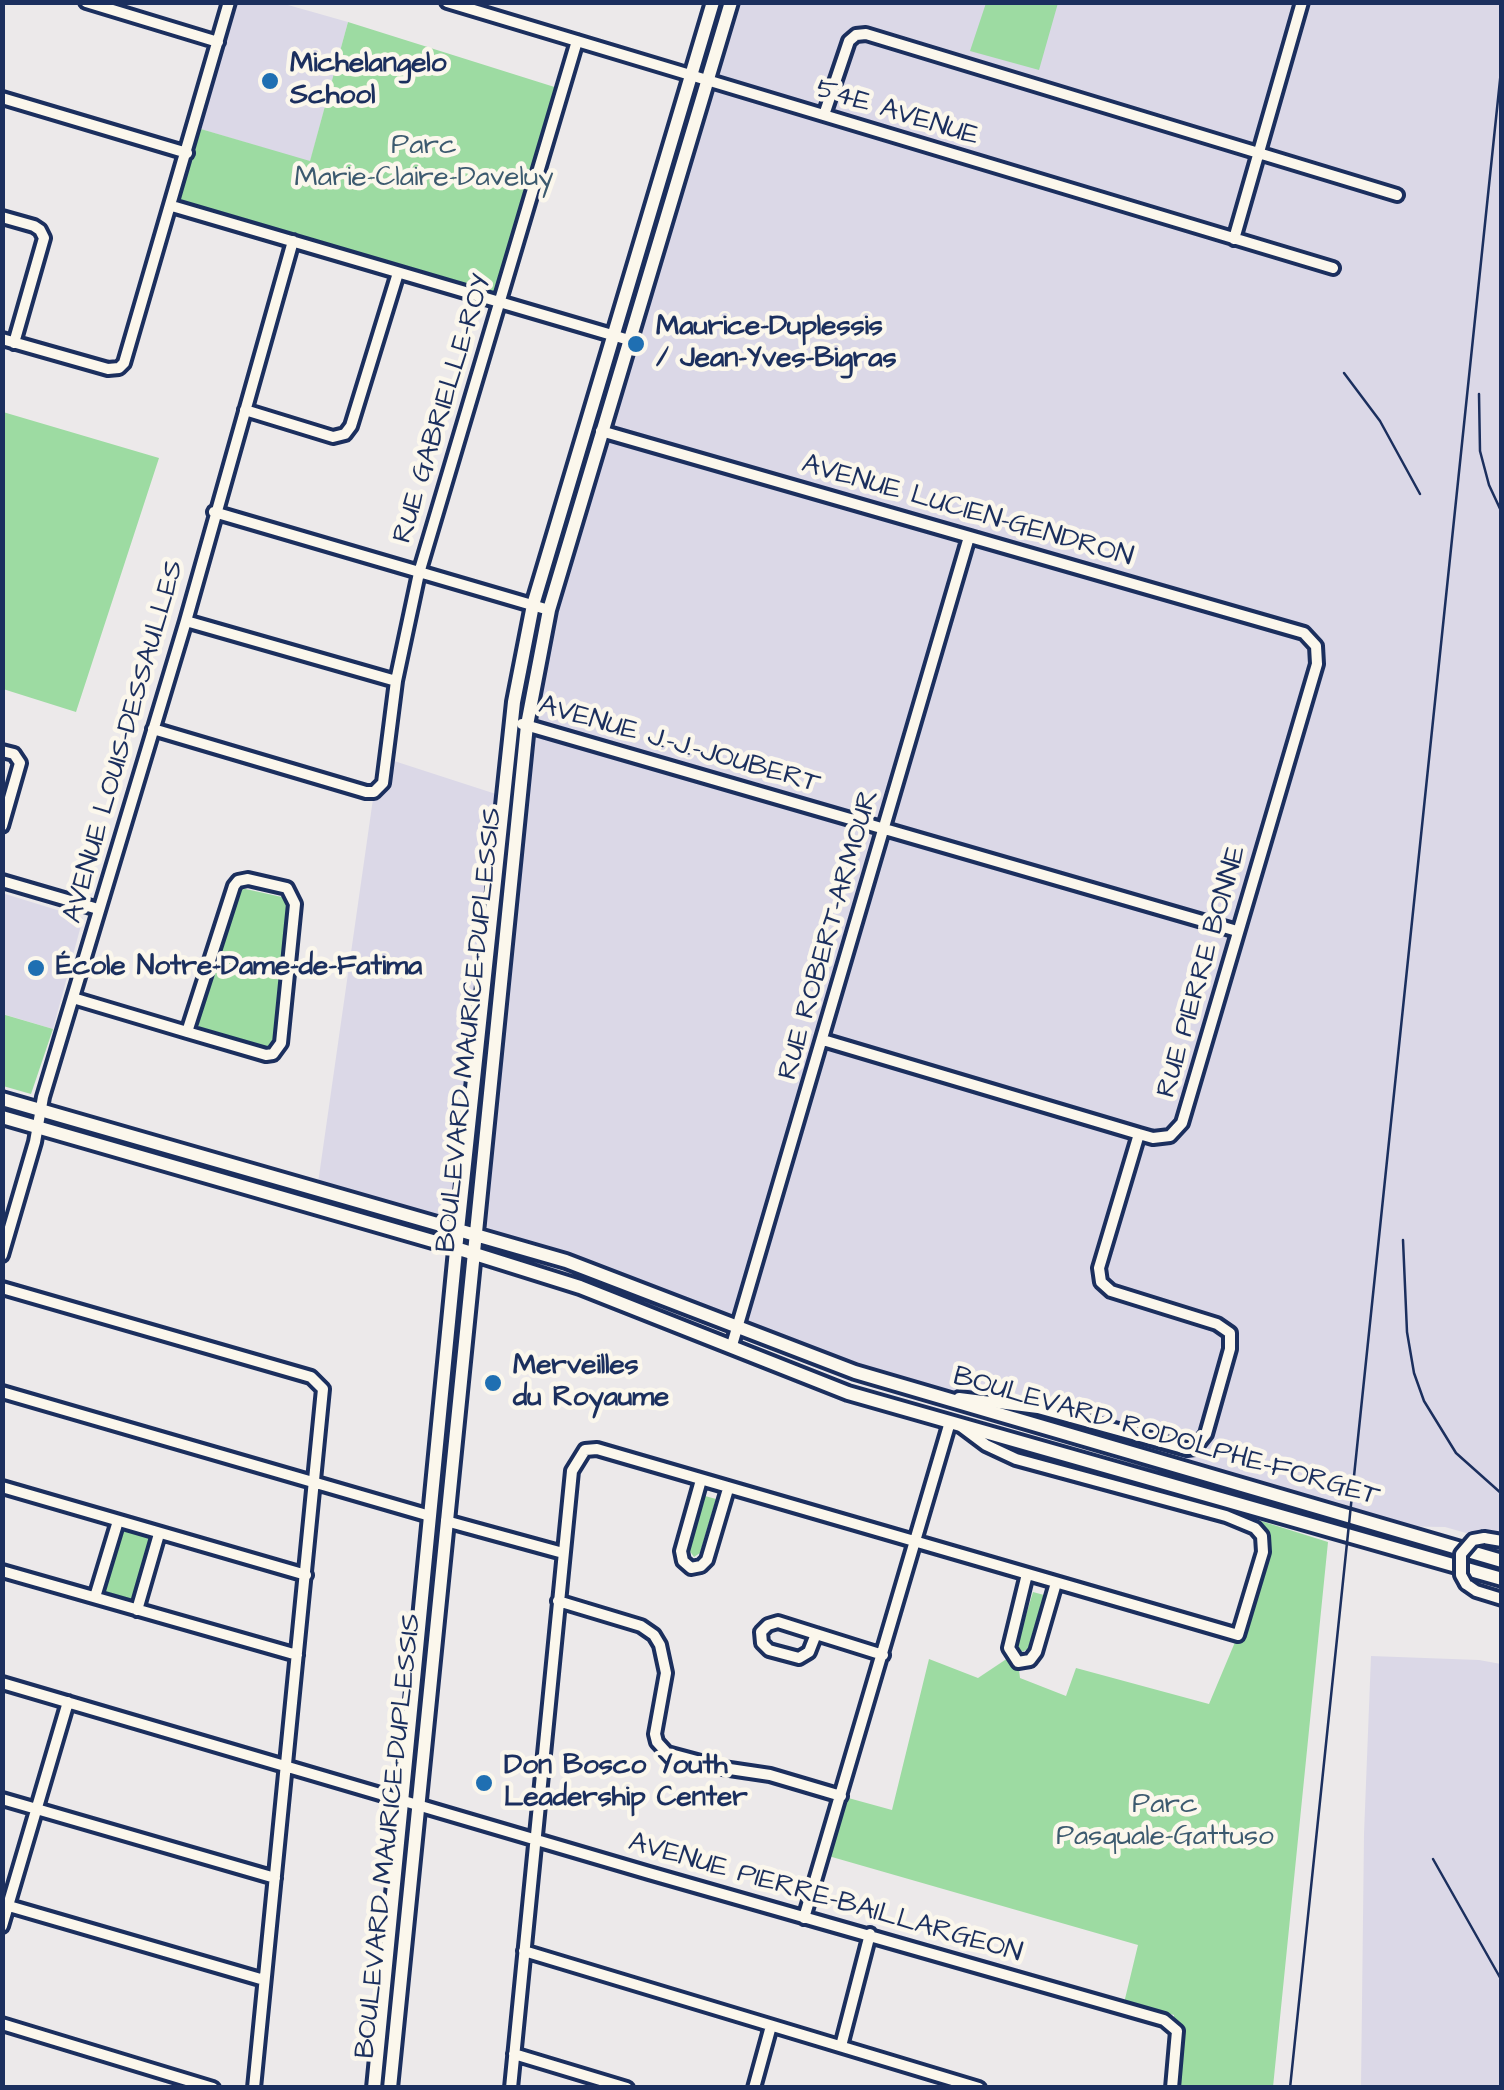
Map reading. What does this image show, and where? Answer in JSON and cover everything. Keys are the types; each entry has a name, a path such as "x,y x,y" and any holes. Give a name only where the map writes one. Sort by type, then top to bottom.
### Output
{"street":[{"path":"86,2 218,42"},
{"path":"2,217 34,226 44,238 8,341 108,369 120,368 127,357 172,206 229,2"},
{"name":"54E AVENUE","path":"447,2 1334,268"},
{"name":"BOULEVARD MAURICE-DUPLESSIS","path":"374,2088 511,722 533,605 713,2"},
{"name":"BOULEVARD MAURICE-DUPLESSIS","path":"390,2088 527,725 549,610 731,2"},
{"path":"1234,239 1302,2"},
{"path":"824,115 849,41 861,34 1397,195"},
{"name":"RUE GABRIELLE-ROY","path":"153,729 374,792 383,783 396,680 418,573 577,41"},
{"path":"2,98 187,153"},
{"path":"172,206 629,340"},
{"name":"AVENUE LOUIS-DESSAULLES","path":"2,1255 72,998 186,621 293,242"},
{"path":"245,410 334,436 345,434 351,426 398,273"},
{"name":"AVENUE LUCIEN-GENDRON","path":"601,431 1304,633 1316,646"},
{"path":"214,512 549,610"},
{"name":"RUE ROBERT-ARMOUR","path":"732,1345 969,536"},
{"path":"186,621 396,680"},
{"name":"RUE PIERRE BONNE","path":"1140,1134 1153,1138 1170,1136 1182,1123 1317,664 1316,646"},
{"name":"AVENUE J.-J.-JOUBERT","path":"511,722 1237,931"},
{"path":"2,750 14,754 20,763 2,826"},
{"path":"72,998 186,1032 266,1055 278,1050 295,904 287,888 248,878 234,886 186,1032"},
{"path":"2,881 98,910"},
{"path":"823,1040 1140,1134 1100,1268 1105,1288 1217,1324 1230,1332 1230,1349 1206,1434 1195,1448 1178,1447 1038,1408 932,1396"},
{"name":"BOULEVARD RODOLPHE-FORGET","path":"2,1099 566,1262 855,1372 1502,1561"},
{"name":"BOULEVARD RODOLPHE-FORGET","path":"2,1117 580,1287 848,1393 1502,1578"},
{"path":"2,1288 311,1377 320,1384 324,1395 254,2088"},
{"path":"848,1393 855,1372"},
{"path":"2,1392 430,1516"},
{"path":"804,1918 914,1541 954,1424"},
{"name":"BOULEVARD RODOLPHE-FORGET","path":"954,1424 1016,1459 1226,1516 1255,1528 1262,1536 1263,1552 1238,1635 1056,1583"},
{"path":"511,2088 572,1471 586,1450 597,1449 728,1489 914,1541 1027,1574 1056,1583 1036,1652 1030,1660 1018,1662 1009,1648 1027,1574"},
{"path":"701,1480 681,1551 691,1568 707,1560 728,1489"},
{"path":"2,1487 306,1575"},
{"path":"95,1597 118,1521"},
{"path":"446,1521 563,1554"},
{"path":"138,1610 160,1534"},
{"path":"1502,1541 1474,1540 1460,1554 1461,1575 1466,1584 1476,1592 1502,1599"},
{"path":"2,1570 297,1655"},
{"path":"558,1601 641,1626 654,1636 666,1673 654,1734 656,1742 667,1752 842,1796"},
{"path":"816,1634 809,1652 799,1658 769,1650 762,1643 761,1632 778,1622 883,1655"},
{"name":"AVENUE PIERRE-BAILLARGEON","path":"2,1683 1164,2020 1174,2026 1177,2037 1172,2088"},
{"path":"2,1926 68,1702"},
{"path":"2,1799 275,1878"},
{"path":"6,1905 264,1980"},
{"path":"840,2046 870,1934"},
{"path":"524,1951 979,2088"},
{"path":"2,2024 213,2088"},
{"path":"754,2088 771,2026"},
{"path":"514,2054 627,2088"}],"shaded area":[{"name":"Michelangelo School","path":"229,3 281,3 348,22 310,162 194,127"},
{"path":"730,3 1501,3 1501,1543 1445,1527 1381,1526 1007,1417 475,1236 527,725 629,340"},
{"path":"388,759 502,796 458,1230 317,1190 374,792"},
{"name":"École Notre-Dame-de-Fatima","path":"2,893 83,918 53,1029 3,1014"},
{"path":"1371,1656 1501,1664 1501,2087 1361,2087"}],"green space":[{"path":"986,3 1058,3 1039,70 970,51"},
{"name":"Parc Marie-Claire-Daveluy","path":"348,22 564,90 499,302 172,206 194,127 310,161"},
{"path":"3,412 159,458 76,712 3,689"},
{"path":"241,888 282,897 289,904 275,1040 269,1050 202,1033 198,1025"},
{"path":"2,1014 53,1029 31,1094 3,1086"},
{"path":"705,1496 716,1499 700,1553 694,1557 689,1550"},
{"name":"Parc Pasquale-Gattuso","path":"1242,1515 1328,1542 1273,2087 1167,2087 1174,2015 1124,2003 1138,1945 825,1855 841,1796 892,1810 929,1659 978,1678 1011,1656 1018,1662 1020,1678 1066,1696 1076,1668 1209,1704 1238,1635 1263,1552 1262,1536 1239,1522"},
{"path":"121,1527 156,1537 137,1602 102,1592"},
{"path":"1033,1592 1044,1595 1028,1649 1022,1652 1017,1645"}],"railway":[{"path":"1290,2088 1502,61"},
{"path":"1344,373 1380,421 1420,494"},
{"path":"1479,394 1480,451 1502,513"},
{"path":"1403,1240 1407,1332 1414,1373 1424,1401 1456,1453 1502,1494"},
{"path":"1433,1859 1502,1981"}],"place":[{"name":"Michelangelo School","path":"270,81"},
{"name":"Maurice-Duplessis / Jean-Yves-Bigras","path":"636,344"},
{"name":"École Notre-Dame-de-Fatima","path":"36,968"},
{"name":"Merveilles du Royaume","path":"493,1383"},
{"name":"Don Bosco Youth Leadership Center","path":"484,1783"}]}
